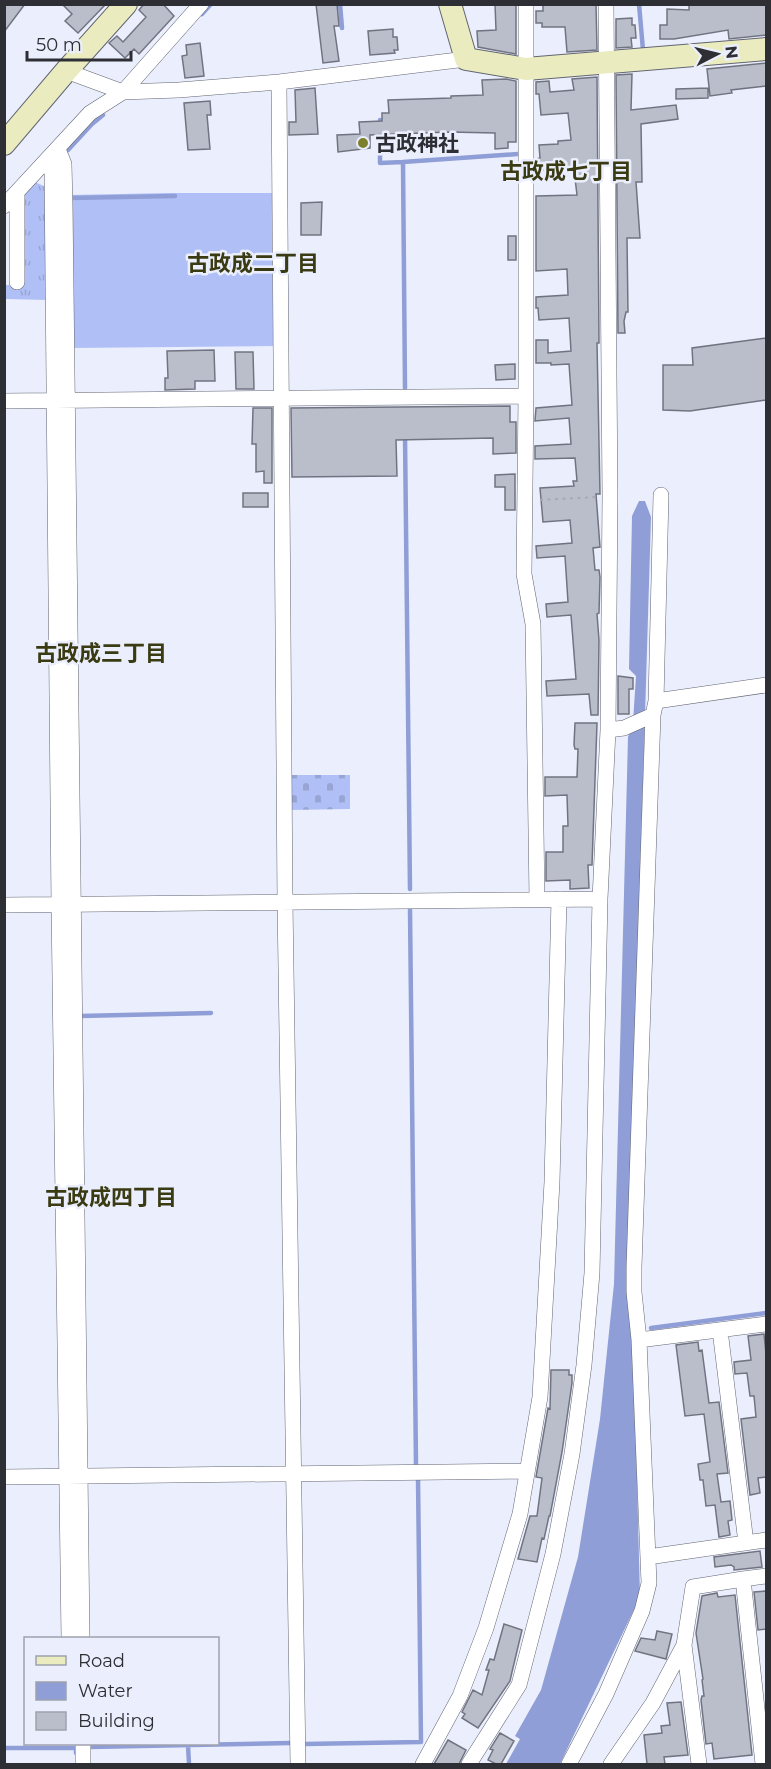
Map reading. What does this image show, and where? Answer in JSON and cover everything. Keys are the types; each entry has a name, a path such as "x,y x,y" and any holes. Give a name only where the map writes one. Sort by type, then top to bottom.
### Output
{"main road":[{"path":"4,144 126,4"},
{"path":"450,4 466,59 526,69 766,49"}],"street":[{"path":"4,206 90,113 123,92 201,4"},
{"path":"526,4 524,574 533,624 537,899"},
{"path":"469,1764 523,1675 553,1554 572,1454 584,1365 592,1273 600,899 608,730 610,496 606,4"},
{"path":"66,71 123,92 279,82 466,59"},
{"path":"279,82 285,902 298,1764"},
{"path":"57,149 64,164 60,400 59,905 73,1476 82,1637"},
{"path":"47,160 52,172 75,904 73,1476 69,1637"},
{"path":"17,193 17,282"},
{"path":"4,401 526,396"},
{"path":"569,1764 606,1694 642,1611 649,1583 634,1267 661,495"},
{"path":"608,730 624,728 652,711 766,686"},
{"path":"423,1764 460,1696 486,1628 520,1514 540,1398 552,1182 559,899"},
{"path":"4,905 600,899"},
{"path":"639,1340 766,1324"},
{"path":"720,1330 746,1543"},
{"path":"4,1477 527,1471"},
{"path":"648,1557 766,1540"},
{"path":"699,1764 684,1645 693,1587 766,1576"},
{"path":"743,1580 763,1764"},
{"path":"611,1764 653,1703 684,1645"},
{"path":"83,1745 83,1764"}],"path":[{"path":"525,501 610,496"}],"green space":[{"path":"35,182 48,188 48,300 5,299 5,285 22,285 22,196"},
{"path":"272,193 273,346 71,348 69,195"},
{"path":"290,775 350,775 350,809 290,810"}],"water":[{"path":"639,501 645,501 651,517 628,1280 635,1401 640,1597 560,1764 506,1764 520,1739 515,1736 541,1690 578,1557 600,1419 614,1284 628,737 633,722 636,676 629,669 632,516"}],"building":[{"path":"4,4 25,4 4,32"},
{"path":"62,4 106,4 78,33 65,21 72,14"},
{"path":"144,4 163,4 174,16 139,54 134,49 125,58 109,43 117,36 123,42 146,17 139,10"},
{"path":"316,4 337,4 339,26 334,26 339,61 323,63"},
{"path":"495,4 516,4 516,54 478,47 477,31 496,30"},
{"path":"543,4 596,4 597,50 567,52 565,27 542,27 542,23 536,23 536,11 543,11"},
{"path":"689,4 766,4 766,35 729,39 728,30 674,39 660,39 660,25 667,25 667,9 689,10"},
{"path":"632,18 636,38 631,38 632,47 616,48 616,19"},
{"path":"393,29 393,37 397,37 398,50 394,50 395,53 370,55 368,31"},
{"path":"200,43 204,76 185,78 182,56 187,55 186,45"},
{"path":"766,63 766,86 731,90 732,93 710,96 707,69"},
{"path":"632,74 631,110 676,105 678,119 641,124 642,182 636,182 640,238 627,238 628,312 626,312 624,321 625,333 618,333 616,75"},
{"path":"597,77 599,343 597,343 600,494 596,494 600,547 593,548 595,570 599,570 600,577 599,613 597,614 598,715 591,715 589,694 547,696 546,681 576,679 571,615 547,617 546,604 568,602 565,556 537,558 536,546 572,543 570,520 543,522 540,488 574,486 573,481 577,481 575,458 535,459 535,446 571,444 569,418 535,421 536,408 572,405 569,364 536,363 536,340 548,340 548,353 571,351 569,318 539,320 538,308 536,308 536,297 568,295 567,269 536,271 536,196 577,195 572,167 536,171 536,159 540,158 539,145 558,144 558,141 571,140 568,113 541,115 536,82 549,81 550,92 574,90 572,79"},
{"path":"482,80 516,81 516,142 508,142 508,148 495,149 495,133 449,132 370,135 370,148 338,152 337,135 360,134 359,122 382,121 382,113 389,113 388,100 483,95"},
{"path":"315,88 318,134 289,135 289,122 296,122 295,90"},
{"path":"708,88 708,98 676,99 676,89"},
{"path":"210,101 211,115 207,115 210,149 188,150 184,103"},
{"path":"322,202 321,235 301,235 301,203"},
{"path":"508,236 516,236 516,260 508,260"},
{"path":"766,338 766,400 690,411 663,410 663,365 693,365 692,348"},
{"path":"214,350 215,381 195,381 195,389 165,390 165,378 168,378 167,351"},
{"path":"235,352 253,352 254,389 236,389"},
{"path":"515,364 515,379 496,380 495,365"},
{"path":"510,406 510,422 516,422 516,453 493,454 493,438 396,440 397,476 292,477 291,408"},
{"path":"253,408 272,408 272,483 264,483 264,471 256,472 256,444 252,444"},
{"path":"515,474 515,510 505,510 505,487 495,487 495,475"},
{"path":"243,493 268,493 268,507 243,507"},
{"path":"618,676 633,678 633,689 629,689 629,714 618,714"},
{"path":"575,723 597,723 592,865 588,865 589,888 570,889 570,880 546,881 546,852 563,852 563,826 568,826 567,795 545,796 545,777 577,777 578,749 575,749 574,745"},
{"path":"764,1334 766,1477 758,1478 760,1493 750,1495 741,1419 756,1417 754,1396 750,1396 747,1373 735,1374 734,1362 751,1360 748,1336"},
{"path":"698,1342 699,1351 702,1350 709,1403 719,1402 728,1473 717,1474 721,1502 730,1501 732,1520 728,1521 730,1535 719,1537 715,1505 706,1506 703,1480 700,1480 698,1464 710,1462 704,1414 685,1416 676,1345"},
{"path":"551,1370 569,1370 572,1383 550,1516 537,1562 518,1559 530,1516 537,1516 542,1478 536,1477 548,1408 550,1409"},
{"path":"760,1551 762,1567 734,1570 731,1565 715,1567 714,1557"},
{"path":"766,1591 766,1629 758,1630 754,1592"},
{"path":"717,1593 718,1597 735,1595 752,1755 714,1759 712,1743 706,1744 701,1700 704,1696 703,1679 696,1633 702,1596"},
{"path":"504,1624 522,1630 510,1681 478,1728 462,1718 465,1714 462,1712 473,1690 482,1695 489,1670 486,1670 490,1659 494,1660"},
{"path":"657,1631 672,1634 666,1659 635,1651 641,1638 655,1640"},
{"path":"681,1702 688,1755 664,1757 665,1764 647,1764 644,1735 662,1733 661,1726 670,1725 667,1703"},
{"path":"500,1733 514,1741 501,1764 496,1764 488,1760 493,1750 490,1749"},
{"path":"448,1740 466,1750 459,1764 434,1764"}],"waterway":[{"path":"202,14 211,4"},
{"path":"340,4 342,28"},
{"path":"639,4 643,50"},
{"path":"68,150 103,115"},
{"path":"380,120 380,163 403,162 405,388"},
{"path":"403,162 518,154"},
{"path":"69,198 175,196"},
{"path":"405,436 410,889"},
{"path":"410,909 416,1466"},
{"path":"80,1016 211,1013"},
{"path":"651,1328 766,1313"},
{"path":"304,1744 421,1742 418,1477"},
{"path":"219,1744 290,1743"},
{"path":"188,1745 189,1764"},
{"path":"89,1747 190,1745"},
{"path":"4,1748 76,1748 76,1753"}],"place":[{"name":"古政神社","path":"363,143"}],"district":[{"name":"古政成七丁目","path":"566,171"},
{"name":"古政成二丁目","path":"253,263"},
{"name":"古政成三丁目","path":"101,653"},
{"name":"古政成四丁目","path":"111,1197"}]}
